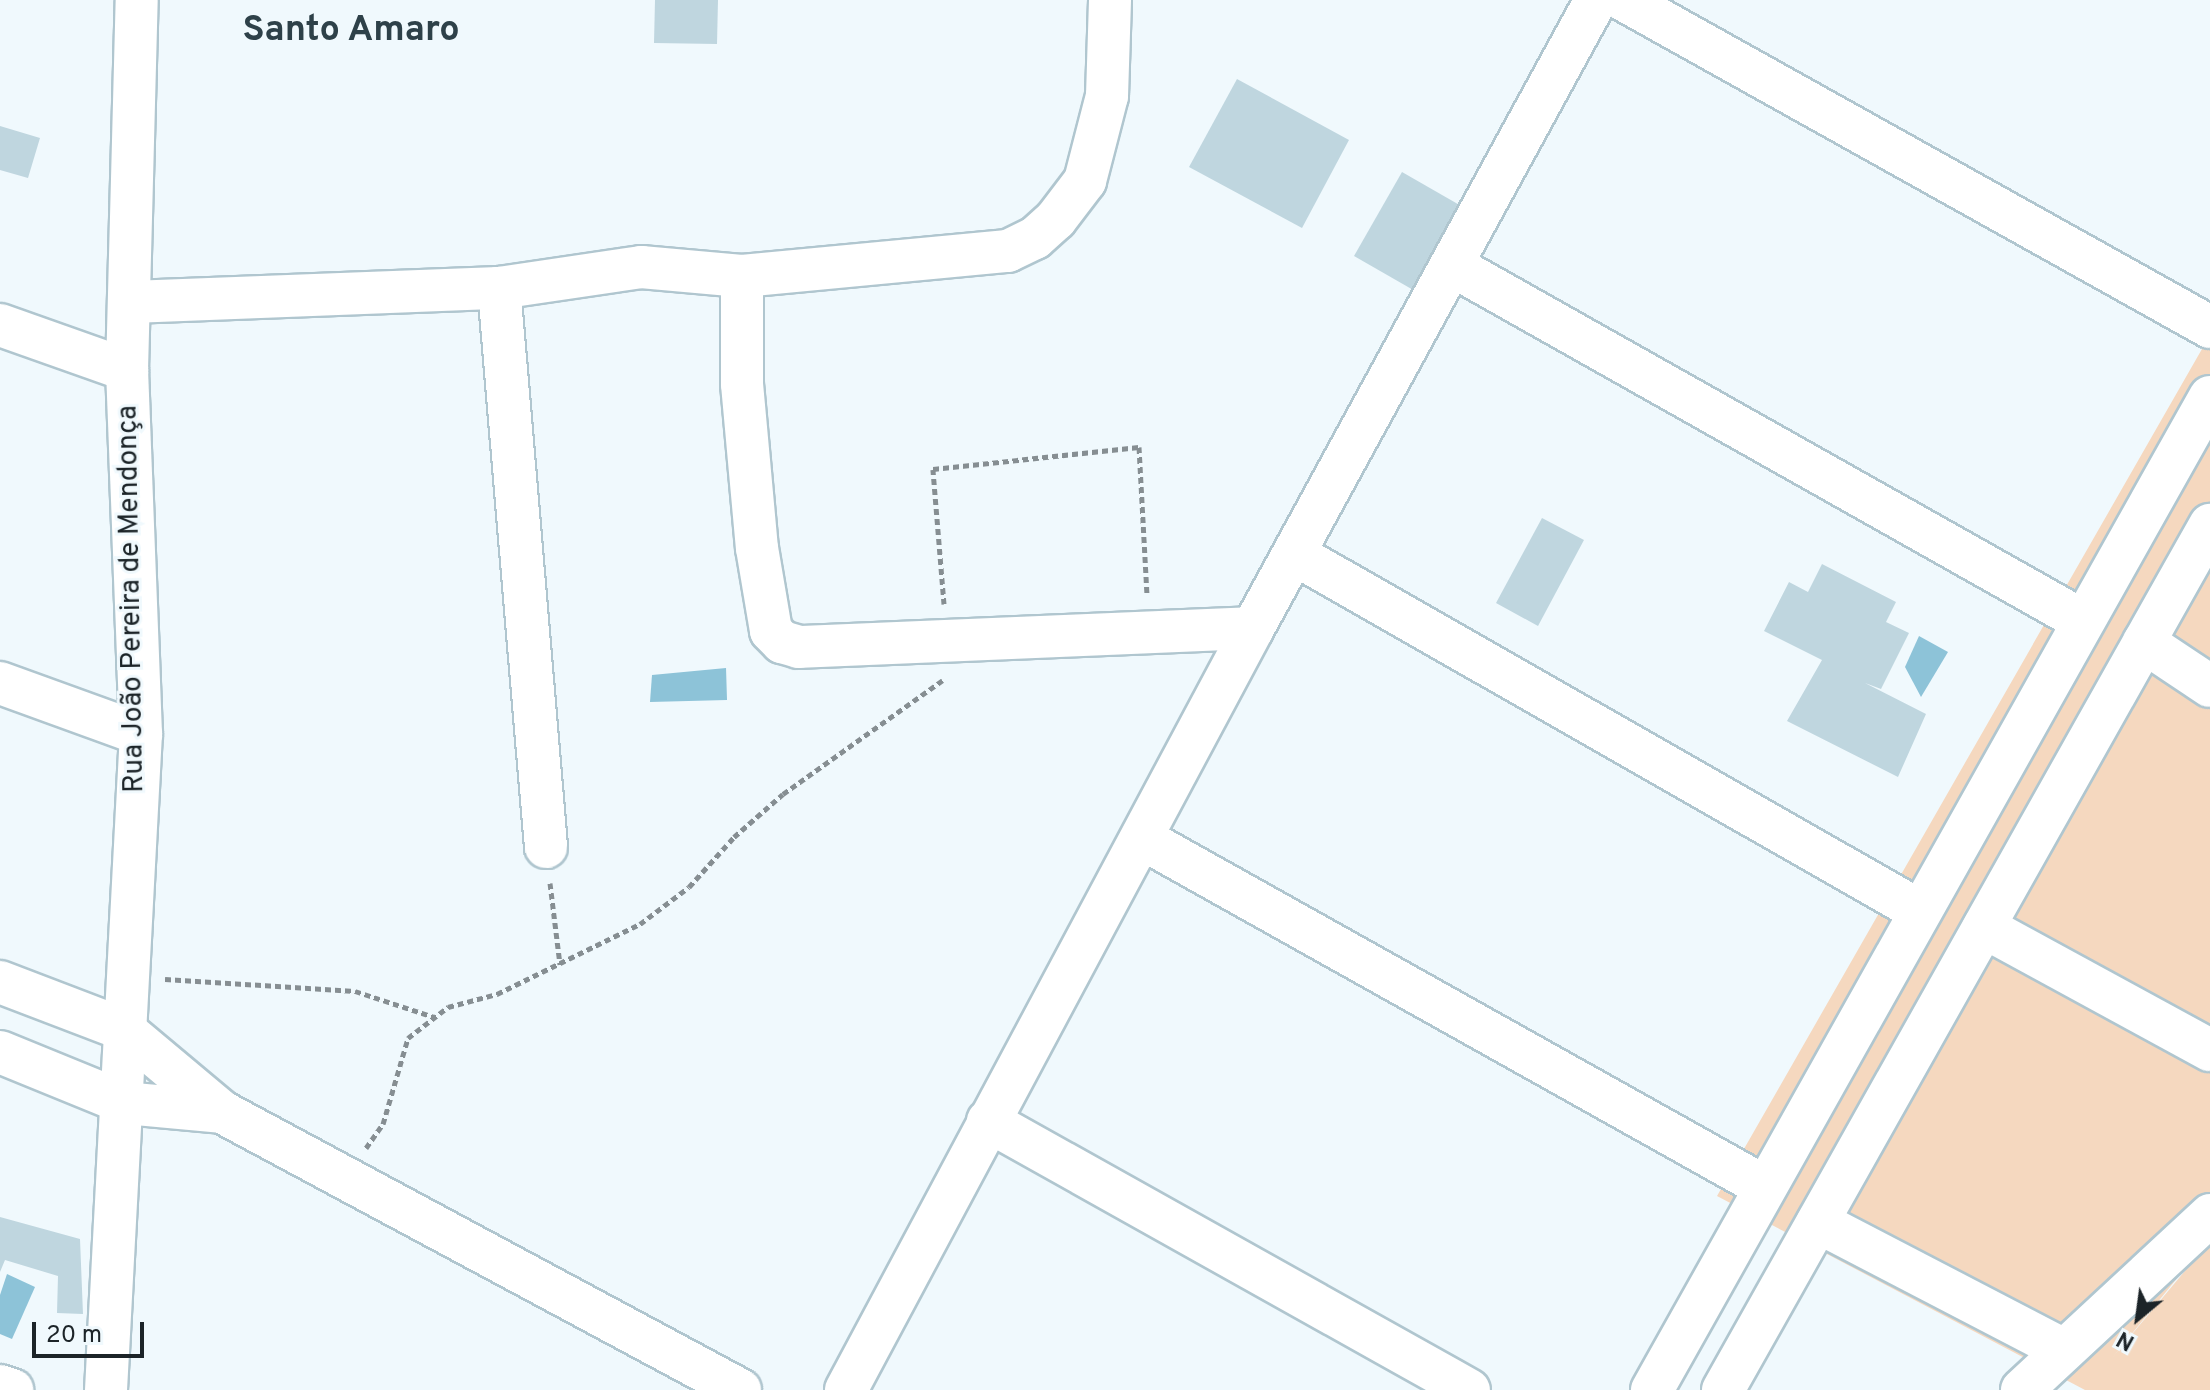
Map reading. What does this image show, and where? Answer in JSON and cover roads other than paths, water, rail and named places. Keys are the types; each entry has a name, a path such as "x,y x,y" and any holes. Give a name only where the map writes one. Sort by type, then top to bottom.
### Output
{"street":[{"name":"Rua João Pereira de Mendonça","path":"106,1390 125,1103 123,1029 141,734 127,370 137,0"},
{"path":"131,302 499,288 641,267 742,276 965,258 1008,251 1035,238 1085,181 1097,148 1111,49 1110,0"},
{"path":"846,1390 1253,628 1296,555 1596,0"},
{"path":"1624,0 2210,327"},
{"path":"1453,266 2083,621"},
{"path":"742,276 742,384 757,548 771,631 799,647 952,655 1149,632 1253,628"},
{"path":"499,288 546,847"},
{"path":"0,325 127,370"},
{"path":"1652,1390 1918,910 2210,397"},
{"path":"1723,1390 2210,525"},
{"path":"1296,555 1918,910"},
{"path":"2144,642 2210,686"},
{"path":"0,683 141,734"},
{"path":"1143,839 1763,1186"},
{"path":"1984,927 2210,1050"},
{"path":"0,982 123,1029 222,1112 740,1390"},
{"path":"0,1052 125,1103 222,1112"},
{"path":"988,1121 1469,1390"},
{"path":"2022,1390 2062,1349 2210,1215"},
{"path":"1818,1222 2062,1349"},
{"path":"0,1386 12,1390"}],"water":[{"path":"1919,636 1948,652 1921,697 1905,667"},
{"path":"726,668 727,700 650,702 652,675"},
{"path":"7,1274 35,1287 12,1339 0,1334 0,1295"}],"district":[{"name":"Santo Amaro","path":"351,32"}]}
